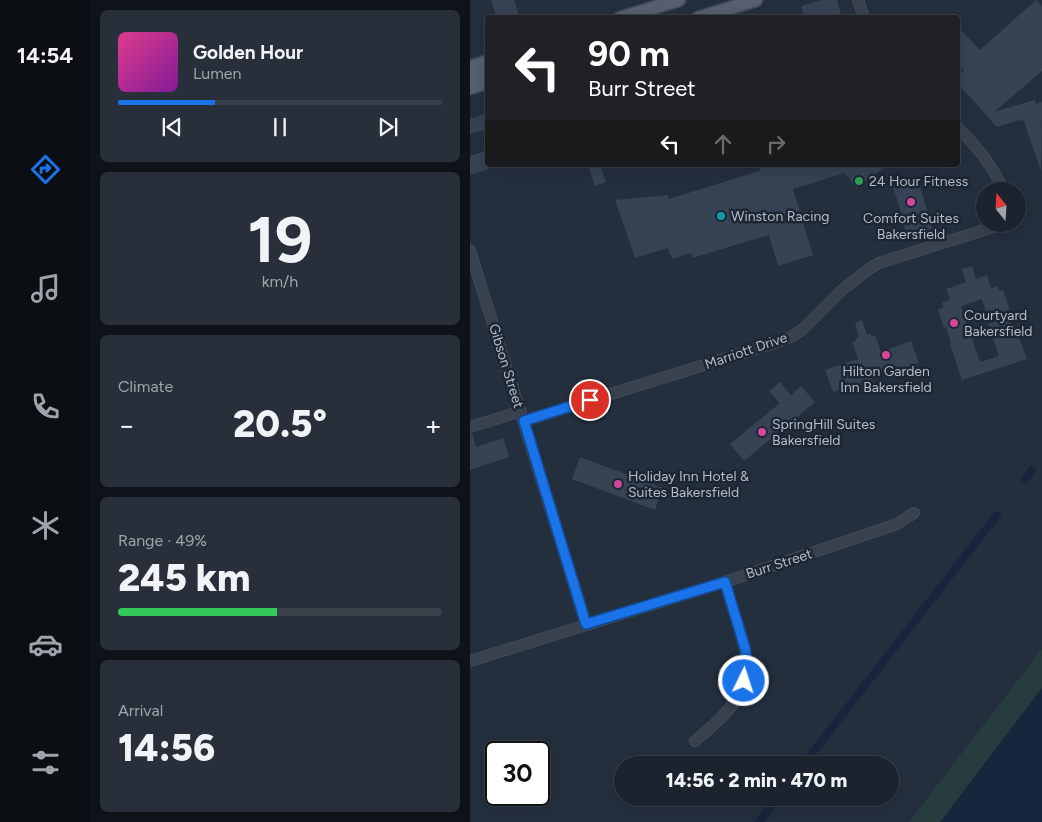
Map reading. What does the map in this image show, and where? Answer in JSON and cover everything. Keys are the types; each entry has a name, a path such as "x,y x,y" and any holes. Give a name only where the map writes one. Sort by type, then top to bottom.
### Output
{"main road":[{"path":"630,15 679,0"},
{"path":"708,15 756,0"},
{"path":"470,59 485,55"},
{"path":"470,67 485,62"},
{"path":"470,77 485,73"},
{"path":"470,88 485,83"}],"street":[{"path":"858,0 863,15"},
{"path":"960,130 980,151 999,182"},
{"name":"Marriott Drive","path":"470,427 522,416 778,342 802,330 842,290 879,263 978,232"},
{"name":"Gibson Street","path":"470,250 586,624"},
{"name":"Burr Street","path":"470,661 725,582 897,524 914,513"},
{"path":"695,741 718,722 735,701 741,691 746,672 745,648 725,582"}],"green space":[{"path":"1042,649 1042,822 909,822"}],"water":[{"path":"1042,688 1042,822 940,822"}],"building":[{"path":"491,0 514,0 519,15 496,15"},
{"path":"822,0 837,0 841,15 804,15 801,6"},
{"path":"1036,0 1042,6 1042,71 994,112 1035,100 1036,104 1042,102 1041,171 1023,119 997,127 960,86 960,74 964,71 960,67 960,29 980,50"},
{"path":"485,114 485,130 470,134 470,119"},
{"path":"485,151 485,167 488,167 488,169 470,175 470,156"},
{"path":"589,167 601,167 606,182 595,186"},
{"path":"761,167 885,167 856,188 845,173 793,189 813,255 778,266 769,235 692,258 691,253 672,259 668,248 635,258 615,200 668,195 669,199 759,171"},
{"name":"Comfort Suites Bakersfield","path":"917,180 933,231 909,238 893,187"},
{"name":"Courtyard Bakersfield","path":"972,266 976,279 987,275 991,288 997,286 999,291 1003,290 1015,333 1017,332 1027,359 962,380 946,327 944,328 938,309 943,308 942,303 950,300 946,289 966,282 962,269","holes":["982,299 990,324 988,324 999,356 980,362 961,306"]},
{"name":"Hilton Garden Inn Bakersfield","path":"862,320 867,335 875,335 881,352 911,341 919,363 833,392 825,370 858,359 852,342 859,337 855,323"},
{"name":"SpringHill Suites Bakersfield","path":"780,382 791,395 801,386 815,402 744,461 730,444 780,403 769,391"},
{"path":"470,434 472,434 476,447 503,438 509,457 470,470"},
{"name":"Holiday Inn Hotel & Suites Bakersfield","path":"580,457 663,488 655,510 572,479"}],"waterway":[{"path":"1025,479 1032,470"},
{"path":"810,756 997,515"},
{"path":"759,822 772,806"}],"place":[{"name":"24 Hour Fitness","path":"859,181"},
{"name":"Comfort Suites Bakersfield","path":"911,202"},
{"name":"Winston Racing","path":"721,216"},
{"name":"Courtyard Bakersfield","path":"954,323"},
{"name":"Hilton Garden Inn Bakersfield","path":"886,355"},
{"name":"SpringHill Suites Bakersfield","path":"762,432"},
{"name":"Holiday Inn Hotel & Suites Bakersfield","path":"618,484"}],"route":[{"path":"590,400 524,421 586,624 725,582 745,648 747,660 744,681"}]}
